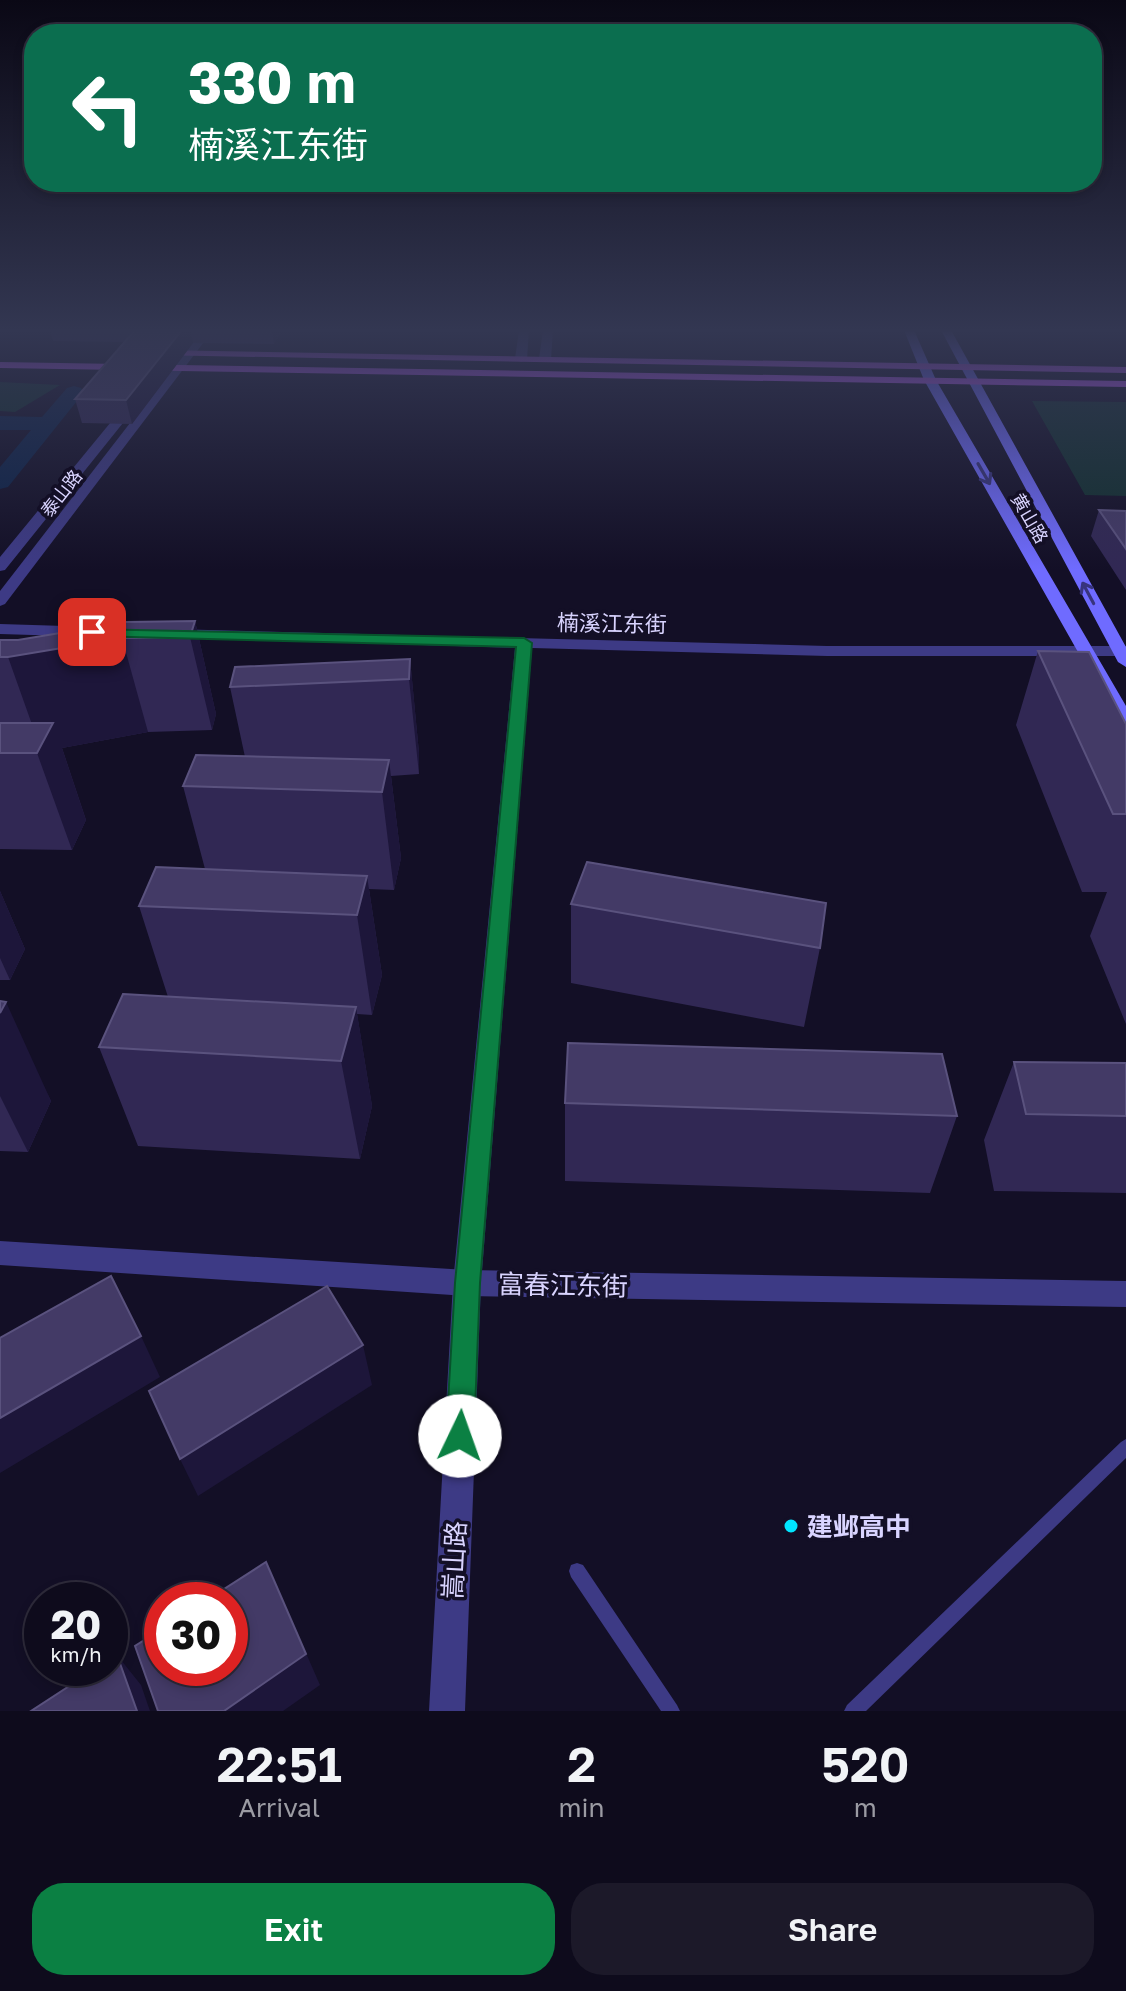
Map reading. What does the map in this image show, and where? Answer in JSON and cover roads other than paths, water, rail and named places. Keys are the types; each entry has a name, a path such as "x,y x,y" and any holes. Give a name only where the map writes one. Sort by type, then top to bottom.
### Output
{"main road":[{"name":"黄山路","path":"948,410 1126,721"},
{"name":"黄山路","path":"989,410 1124,654"}],"street":[{"name":"泰山路","path":"0,567 127,410"},
{"name":"泰山路","path":"0,601 148,410"},
{"path":"0,629 111,632"},
{"name":"楠溪江东街","path":"159,633 827,651 1086,650 1124,654"},
{"name":"嵩山路","path":"447,1711 467,1283 524,643"},
{"name":"富春江东街","path":"0,1253 467,1283 1126,1294"}],"lane":[{"path":"853,1711 1126,1447"},
{"path":"577,1571 671,1711"}],"waterway":[{"path":"48,424 59,410"},
{"path":"0,423 48,424"},
{"path":"0,482 48,424"}],"place":[{"name":"建邺高中","path":"791,1526"}]}
